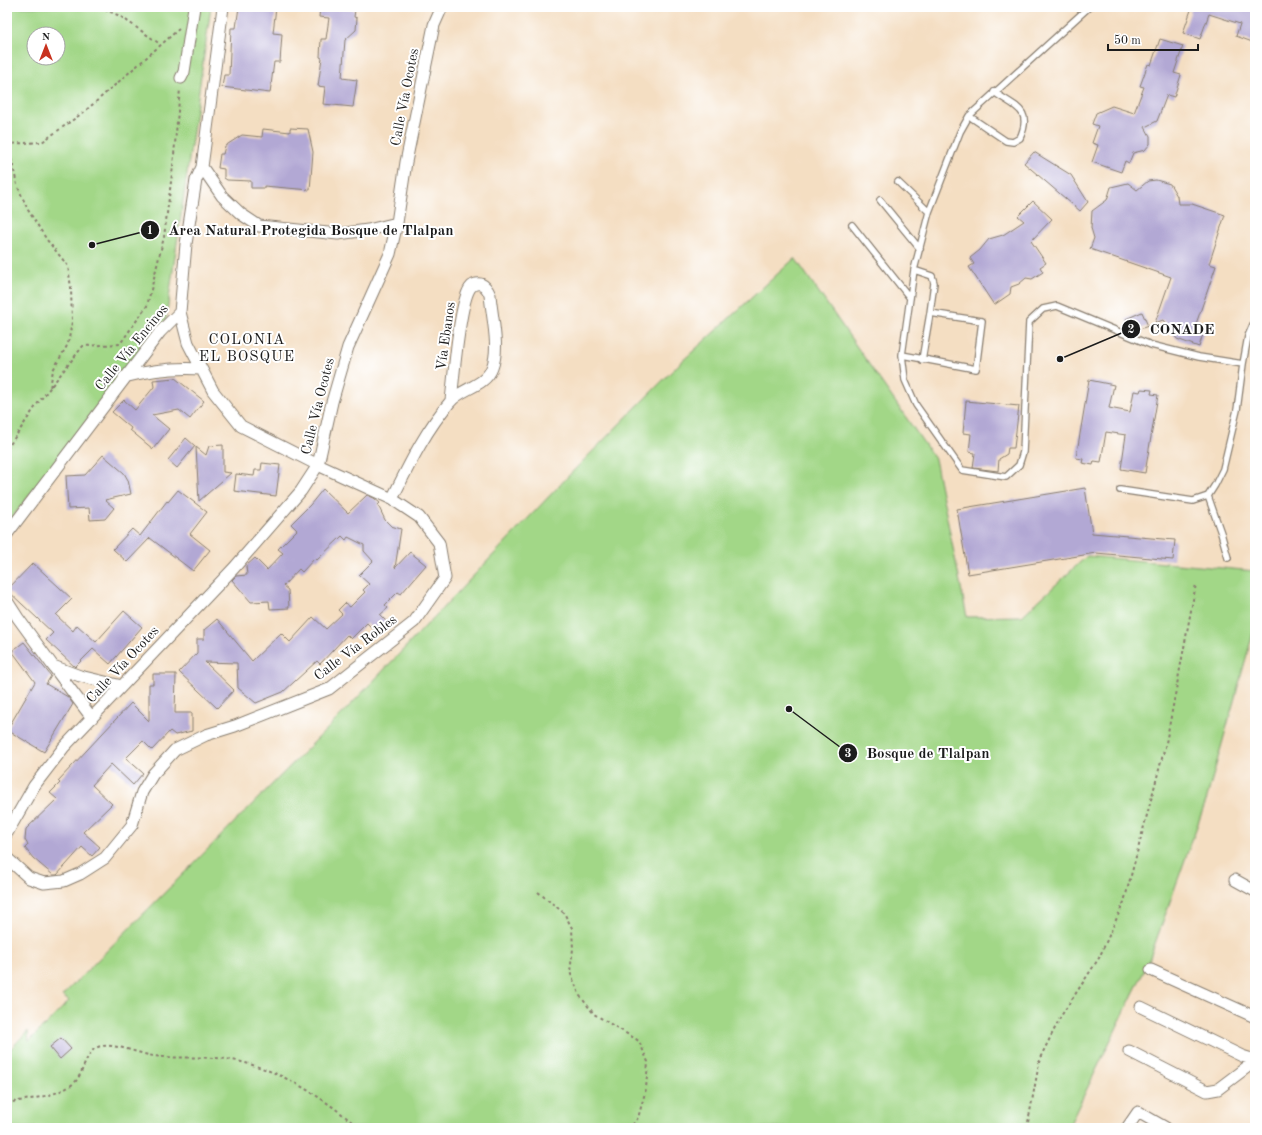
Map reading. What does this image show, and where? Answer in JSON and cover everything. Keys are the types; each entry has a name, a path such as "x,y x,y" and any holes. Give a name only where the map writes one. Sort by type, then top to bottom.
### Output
{"street":[{"name":"Calle Vía Encinos","path":"7,534 124,377 160,332 180,312 186,244 196,180 202,167 223,7"},
{"name":"Calle Vía Ocotes","path":"7,833 34,786 64,747 234,568 301,491 318,465 332,402 348,346 390,254 397,223 406,162 434,25 442,7"},
{"path":"181,78 194,12"},
{"path":"202,167 222,196 241,214 259,226 338,234 368,230 397,223"},
{"name":"Vía Ebanos","path":"392,499 421,440 451,400 482,382 492,370 496,355 490,295 487,289 482,285 476,284 471,287 464,303 451,400"},
{"name":"Calle Vía Robles","path":"7,858 29,878 44,883 64,881 80,874 104,858 132,825 142,792 153,774 175,750 206,735 235,726 329,688 414,622 445,578 438,543 419,517 392,499 318,465 241,426 213,391 188,343 180,312"},
{"path":"124,377 150,370 175,368 202,369"},
{"path":"7,601 92,718"},
{"path":"53,666 80,676 122,686"},
{"path":"1235,880 1255,891"},
{"path":"1151,970 1255,1017"},
{"path":"1128,1051 1207,1091 1218,1089 1255,1061 1141,1007"},
{"path":"1127,1128 1138,1112 1166,1128"}],"lane":[{"path":"1089,7 969,116 960,132 929,212 914,270 902,355 905,380 916,405 962,470 1006,477 1019,465 1023,452 1030,322 1043,309 1057,306 1151,345 1200,357 1243,364"},
{"path":"969,116 1006,141 1013,142 1020,138 1026,126 1026,118 1022,111 994,92"},
{"path":"898,182 929,212"},
{"path":"880,200 920,249"},
{"path":"852,225 910,298"},
{"path":"914,270 932,276 934,283 922,360"},
{"path":"902,355 976,369 982,321 930,313"},
{"path":"1120,490 1193,501 1208,496 1223,469 1237,410 1248,336 1255,320"},
{"path":"1208,496 1228,558"}],"path":[{"path":"99,7 120,16 160,44"},
{"path":"7,144 42,142 84,112 194,12"},
{"path":"7,449 83,346 120,344 147,306 164,237 173,166 181,78"},
{"path":"7,154 12,162 17,185 28,210 47,240 68,266 71,288 72,322 68,344 53,370 50,389"},
{"path":"1028,1128 1040,1058 1061,1016 1099,958 1124,902 1166,743 1196,584"},
{"path":"538,892 564,913 572,928 573,949 570,972 580,996 594,1014 640,1041 648,1062 646,1089 638,1118 630,1128"},
{"path":"7,1103 51,1094 74,1083 93,1050 102,1046 153,1056 226,1059 248,1064 277,1075 314,1093 359,1128"}],"green space":[{"path":"7,7 211,7 166,319 7,524"},
{"path":"795,258 935,459 967,617 1022,616 1087,556 1255,571 1255,626 1206,801 1148,963 1068,1128 7,1128 7,1052 28,1031 29,1041 69,1001 62,996 339,717 577,467 678,365"}],"building":[{"path":"239,7 276,7 273,33 282,34 280,62 274,62 270,93 222,87 224,75 229,75 231,28 236,28"},
{"path":"320,7 355,10 354,17 357,18 356,30 345,40 342,78 357,80 353,107 323,104 325,87 318,86 322,58 320,57 321,39 326,39 329,18 319,17"},
{"path":"1192,7 1255,7 1255,43 1236,36 1240,24 1209,14 1200,39 1183,33"},
{"path":"1160,39 1183,46 1174,73 1181,75 1174,97 1167,95 1157,121 1145,127 1150,136 1150,144 1145,150 1133,153 1129,163 1125,161 1121,172 1092,162 1098,145 1092,143 1098,126 1092,124 1096,113 1112,106 1134,113 1144,87 1140,86 1148,64 1151,65"},
{"path":"290,128 308,129 313,152 310,190 264,186 264,188 251,188 251,181 227,180 224,178 224,169 218,168 220,154 223,154 225,146 242,135 262,137 263,129 290,132"},
{"path":"1034,152 1071,175 1088,202 1080,211 1024,163"},
{"path":"1156,180 1170,184 1177,196 1178,204 1192,204 1225,215 1209,264 1216,266 1196,324 1205,327 1199,347 1177,339 1163,320 1155,323 1171,277 1090,249 1094,238 1091,228 1092,211 1107,200 1111,187 1128,183 1137,190 1148,181"},
{"path":"1033,201 1052,219 1031,241 1046,263 1040,267 1043,272 1032,279 1026,278 1019,284 1011,287 1010,294 994,305 969,267 974,264 970,258 980,250 989,239 1003,235 1024,221 1018,216"},
{"path":"1142,312 1148,326 1132,332 1126,319"},
{"path":"175,378 204,401 190,419 179,410 152,415 169,429 153,449 130,430 131,428 112,412 124,400 135,410 154,387 153,380"},
{"path":"1089,380 1114,385 1109,408 1130,412 1134,391 1140,392 1141,389 1152,390 1151,394 1158,395 1145,473 1121,469 1126,435 1106,432 1101,462 1094,461 1093,465 1082,463 1083,459 1076,458"},
{"path":"966,401 1019,406 1014,448 1008,448 1007,454 999,459 998,471 973,468 975,453 969,452 971,434 963,433"},
{"path":"186,438 195,446 177,468 168,460"},
{"path":"223,445 223,472 231,473 199,501 196,447 206,455 209,446"},
{"path":"103,455 124,473 128,480 131,494 105,500 114,508 105,519 90,520 89,508 68,509 66,476 85,475"},
{"path":"262,463 280,465 276,496 234,491 236,474 254,476 255,470 261,470"},
{"path":"1085,488 1092,533 1175,540 1173,560 1096,553 968,574 957,509"},
{"path":"323,489 348,513 367,495 374,498 380,503 378,505 385,520 391,526 401,529 395,568 410,552 426,565 401,594 398,592 385,605 388,608 380,615 390,625 379,635 367,623 351,639 347,635 320,664 317,661 283,692 256,703 238,688 237,663 205,662 234,690 217,708 179,672 197,653 197,639 204,639 204,630 217,619 252,661 281,633 290,642 313,617 326,629 342,614 338,610 345,603 350,607 365,592 363,590 369,584 359,575 373,561 364,551 364,545 348,537 346,540 342,536 317,560 315,558 302,572 299,569 283,586 288,590 289,608 270,609 269,601 251,602 232,580 236,576 247,575 246,566 255,558 267,570 283,553 278,549 297,530 291,524 310,505"},
{"path":"178,490 207,512 190,534 210,550 193,571 150,538 127,562 113,549 132,529 140,536 167,501 168,502"},
{"path":"33,563 72,599 56,615 73,631 77,625 96,642 124,611 142,627 110,664 93,649 75,667 46,640 53,633 7,590"},
{"path":"24,642 51,676 46,684 68,697 73,704 44,752 7,730 35,682 12,651"},
{"path":"153,674 176,674 175,713 192,713 192,731 175,735 170,731 152,750 143,741 126,758 143,773 133,785 111,764 92,785 112,804 83,832 100,847 92,856 82,847 57,875 53,875 33,858 25,848 28,845 25,840 26,829 57,799 50,793 60,783 58,781 131,703 149,721 149,684 153,684"},
{"path":"61,1038 71,1049 60,1059 50,1047"}],"place":[{"name":"Área Natural Protegida Bosque de Tlalpan","path":"92,245"},
{"name":"CONADE","path":"1060,359"},
{"name":"Bosque de Tlalpan","path":"789,709"}],"district":[{"name":"COLONIA EL BOSQUE","path":"247,348"}]}
